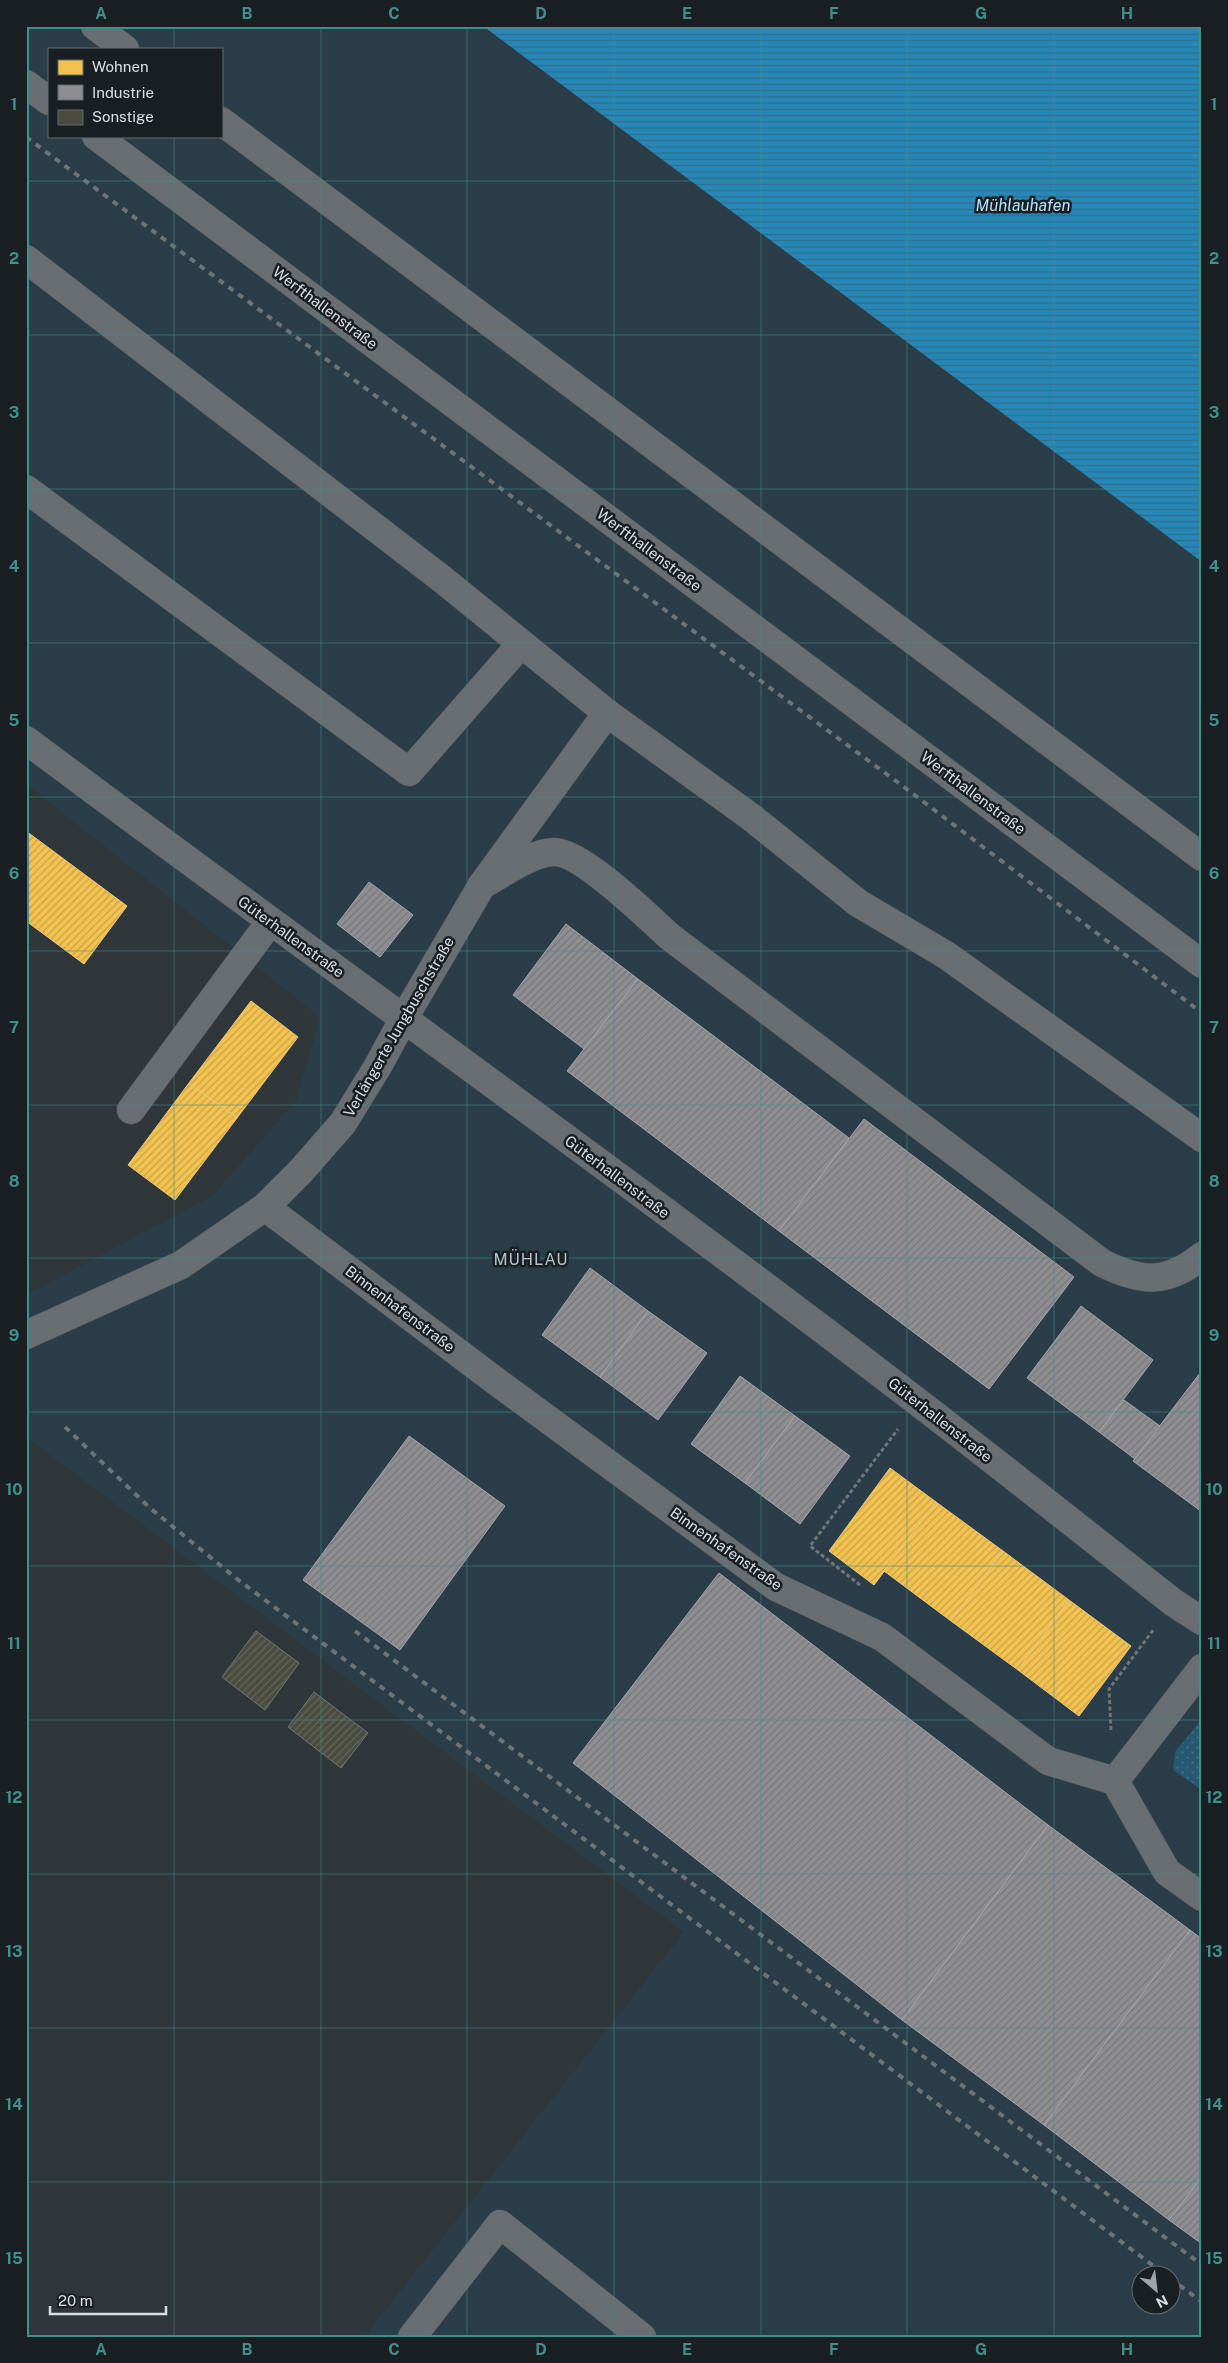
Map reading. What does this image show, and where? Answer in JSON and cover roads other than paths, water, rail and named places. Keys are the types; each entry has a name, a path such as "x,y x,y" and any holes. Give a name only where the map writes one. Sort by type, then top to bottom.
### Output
{"street":[{"path":"95,26 124,48"},
{"path":"26,84 48,100"},
{"path":"222,122 1202,857"},
{"name":"Werfthallenstraße","path":"99,138 1202,964"},
{"path":"26,259 442,579 607,714 751,817 858,903 946,955 1202,1138"},
{"path":"26,489 410,772 521,644"},
{"name":"Verlängerte Jungbuschstraße","path":"26,1335 182,1265 265,1207 302,1171 343,1123 482,885 607,714"},
{"name":"Güterhallenstraße","path":"26,740 270,922 404,1018 918,1402 1174,1603 1202,1621"},
{"path":"482,885 542,854 557,852 572,858 619,892 670,937 1102,1263 1124,1274 1143,1279 1166,1276 1182,1270 1202,1256"},
{"path":"131,1110 270,922"},
{"name":"Binnenhafenstraße","path":"265,1207 497,1382 776,1587 882,1636 1048,1761 1114,1781"},
{"path":"1202,1668 1114,1781 1167,1872 1202,1897"},
{"path":"412,2337 500,2224 642,2337"}],"water":[{"name":"Mühlauhafen","path":"483,26 1202,26 1202,562"}],"railway":[{"path":"26,137 904,787 1202,1013"},
{"path":"65,1427 150,1508 237,1579 1154,2266"},
{"path":"355,1631 1202,2265"},
{"path":"1180,2286 1202,2302"}],"district":[{"name":"MÜHLAU","path":"531,1259"}]}
